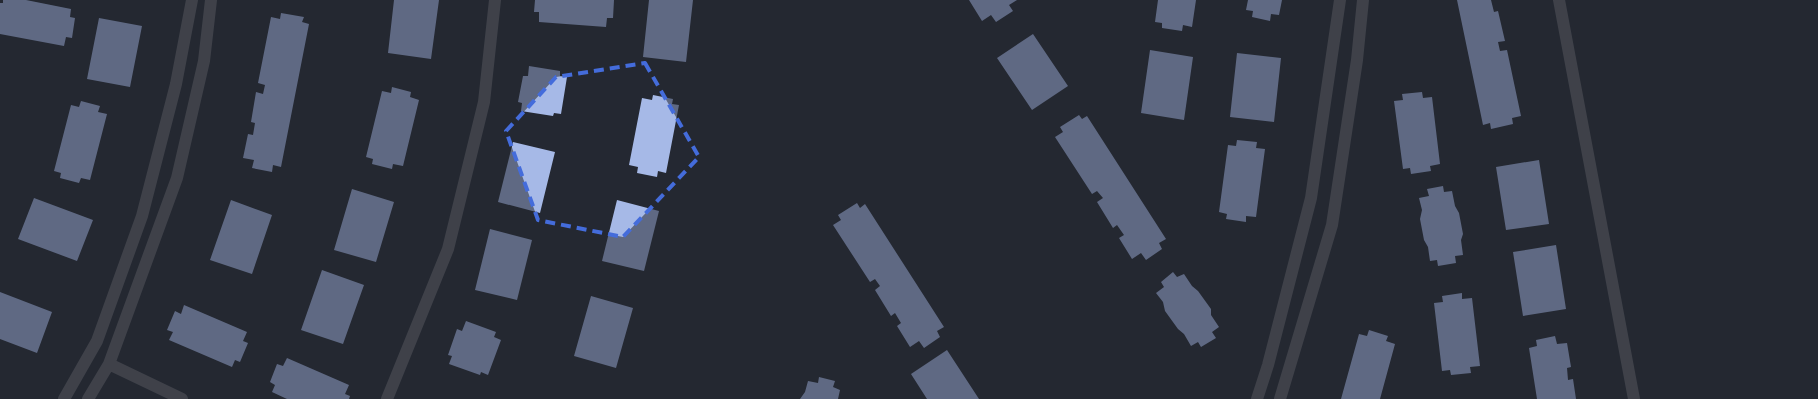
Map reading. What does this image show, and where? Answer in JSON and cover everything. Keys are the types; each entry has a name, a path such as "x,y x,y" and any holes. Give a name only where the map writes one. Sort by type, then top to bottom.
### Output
{"street":[{"path":"64,399 97,341 142,216 176,84 192,0"},
{"path":"88,399 109,364 177,178 204,61 211,0"},
{"path":"387,399 448,249 484,102 495,0"},
{"path":"1257,399 1268,365 1311,198 1340,0"},
{"path":"1280,399 1332,225 1357,60 1363,0"},
{"path":"1559,0 1634,399"},
{"path":"109,364 182,399"}],"highlighted area":[{"path":"645,63 699,157 623,237 538,220 506,131 556,77"}],"building":[{"path":"3,0 26,0 71,9 70,17 75,18 72,38 66,37 64,46 0,34 0,3 3,3"},
{"path":"394,0 439,0 431,59 388,53"},
{"path":"535,0 614,0 613,18 607,18 606,27 539,22 539,12 534,12"},
{"path":"649,0 693,0 686,62 643,57"},
{"path":"969,0 1017,0 1009,5 1013,11 996,22 991,15 982,21"},
{"path":"1158,0 1196,0 1192,27 1183,25 1182,31 1162,28 1162,23 1155,22"},
{"path":"1248,0 1282,0 1279,15 1271,14 1270,21 1252,17 1253,11 1246,10"},
{"path":"1457,0 1491,0 1494,12 1498,11 1505,41 1498,42 1500,51 1507,50 1521,116 1512,118 1513,124 1491,129 1490,123 1483,125"},
{"path":"281,13 304,17 302,22 309,24 281,167 273,165 272,172 252,168 254,160 243,158 248,134 253,135 255,123 251,122 256,92 263,94 265,85 258,83 271,17 280,19"},
{"path":"99,18 142,26 130,87 87,79"},
{"path":"1033,34 1068,86 1032,110 997,58"},
{"path":"1150,50 1193,57 1184,120 1141,113"},
{"path":"1237,53 1281,58 1274,122 1230,117"},
{"path":"529,66 560,71 560,76 567,77 561,114 554,113 553,116 521,111 522,103 518,102 523,76 528,76"},
{"path":"392,87 411,92 410,97 419,100 403,166 393,164 392,169 372,164 373,159 366,157 382,91 391,93"},
{"path":"1422,92 1423,98 1432,97 1440,164 1430,166 1431,171 1411,174 1410,168 1403,169 1394,101 1403,100 1402,94"},
{"path":"653,95 673,99 672,104 679,105 666,173 658,171 657,177 637,173 638,167 629,165 642,98 652,100"},
{"path":"81,101 100,106 98,112 107,114 90,180 81,178 79,183 60,178 61,173 54,171 71,105 79,107"},
{"path":"1079,115 1082,119 1087,116 1166,239 1159,243 1162,249 1146,260 1141,253 1132,259 1119,238 1124,235 1117,225 1113,228 1097,202 1103,198 1097,191 1092,194 1055,137 1063,132 1060,127"},
{"path":"1237,140 1257,142 1256,148 1265,149 1256,217 1246,216 1246,222 1226,219 1227,214 1219,212 1228,145 1236,146"},
{"path":"513,142 555,152 540,213 498,202"},
{"path":"1539,160 1549,224 1506,230 1496,167"},
{"path":"1443,186 1444,192 1452,191 1455,206 1459,213 1463,234 1461,240 1463,255 1455,256 1456,263 1438,266 1437,260 1430,261 1428,247 1424,240 1420,219 1422,210 1419,198 1429,196 1427,189"},
{"path":"352,189 394,202 376,262 334,250"},
{"path":"34,198 93,220 77,261 18,239"},
{"path":"231,200 272,215 252,274 210,260"},
{"path":"617,200 659,211 644,271 602,261"},
{"path":"857,203 860,208 865,204 944,327 937,331 940,337 924,348 919,341 910,347 897,326 901,323 895,313 891,316 875,290 880,286 875,279 870,282 833,225 841,220 838,215"},
{"path":"490,229 532,240 517,300 475,290"},
{"path":"1556,245 1566,309 1523,316 1513,252"},
{"path":"322,270 364,285 343,344 301,330"},
{"path":"1173,272 1177,277 1184,274 1211,309 1211,315 1219,327 1212,332 1216,338 1201,347 1198,342 1191,346 1184,334 1165,311 1163,302 1156,293 1164,287 1161,282"},
{"path":"0,292 52,312 37,353 0,339"},
{"path":"1462,293 1462,299 1472,298 1480,366 1470,367 1471,373 1451,375 1450,370 1442,371 1434,303 1443,302 1442,296"},
{"path":"591,296 633,308 616,368 574,356"},
{"path":"184,305 247,332 243,341 248,343 240,362 235,360 232,367 169,340 173,332 167,330 175,311 181,314"},
{"path":"466,321 496,332 494,337 501,340 488,375 481,372 480,375 449,364 452,356 448,355 457,329 462,331"},
{"path":"1369,330 1388,336 1386,341 1395,344 1380,399 1341,399 1359,334 1367,336"},
{"path":"1555,336 1557,344 1567,343 1571,367 1567,368 1568,380 1573,379 1576,399 1537,399 1529,348 1537,346 1536,340"},
{"path":"947,350 979,399 927,399 911,374"},
{"path":"287,358 349,385 345,394 350,396 349,399 287,399 272,392 275,385 270,382 277,364 283,366"},
{"path":"819,377 835,381 833,387 840,390 838,399 800,399 805,392 808,381 818,383"}]}
